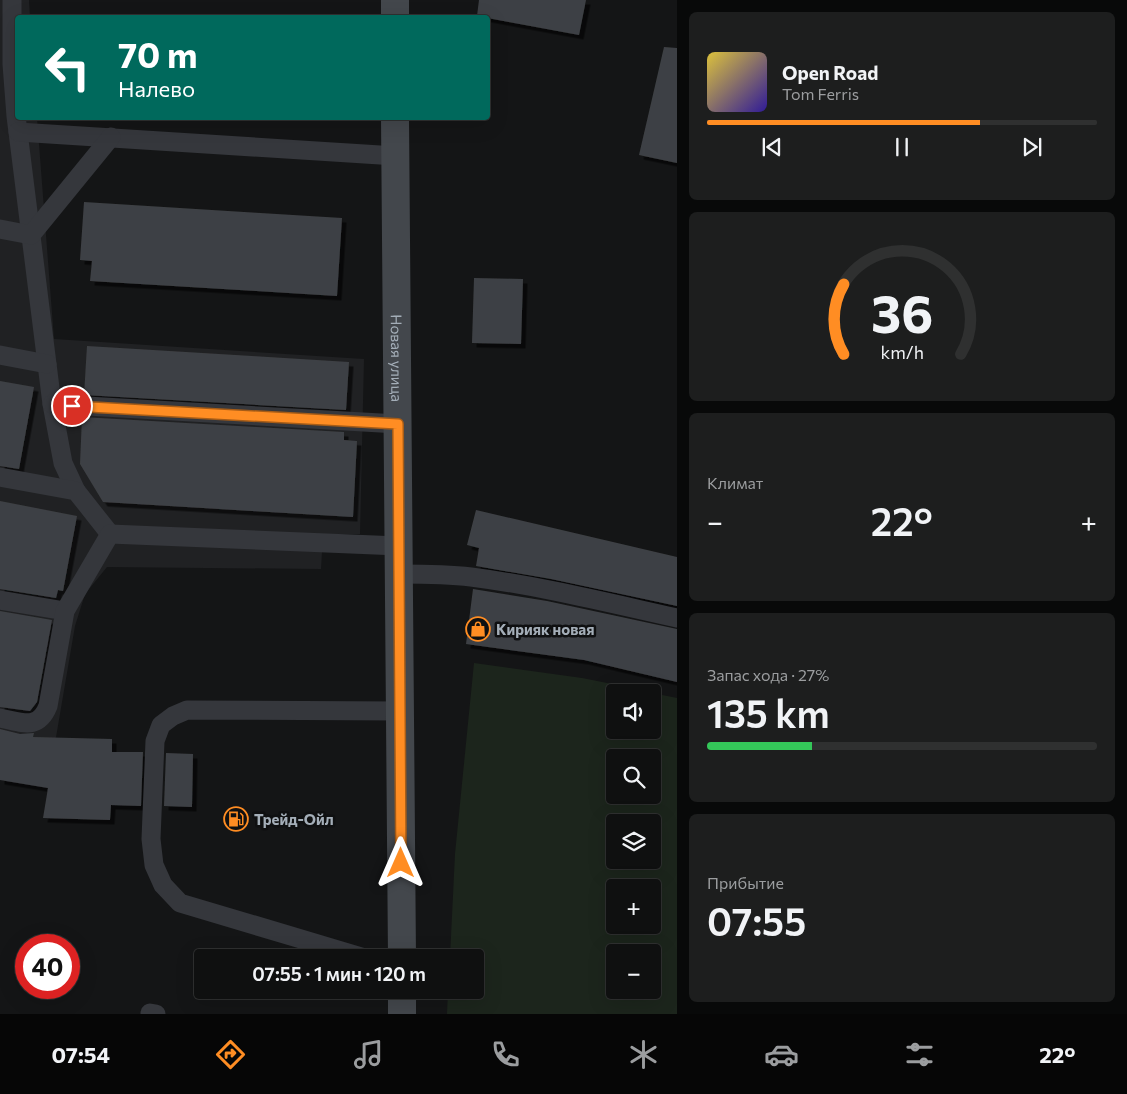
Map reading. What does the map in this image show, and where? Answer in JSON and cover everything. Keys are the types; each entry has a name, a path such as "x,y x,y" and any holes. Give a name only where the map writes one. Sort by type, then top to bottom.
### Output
{"street":[{"path":"395,0 395,15"},
{"name":"Новая улица","path":"396,120 402,949"},
{"path":"402,999 402,1014"}],"lane":[{"path":"12,0 12,64 15,98"},
{"path":"17,120 52,404 63,463 76,491 110,534 399,546"},
{"path":"18,132 396,156"},
{"path":"31,235 111,137"},
{"path":"0,229 31,235"},
{"path":"0,355 47,364"},
{"path":"52,404 398,424"},
{"path":"0,477 76,491"},
{"path":"0,718 30,723 39,721 44,716 48,706 64,611 110,534"},
{"path":"399,574 446,574 472,577 561,592 677,618"},
{"path":"0,600 64,611"},
{"path":"335,949 180,903 163,885 154,866 151,839 155,741 161,725 172,716 187,710 400,711"}],"shaded area":[{"path":"0,0 29,0 30,15 15,15 15,120 37,120 54,339 364,359 360,534 323,534 321,569 107,567 85,594 75,626 54,749 0,780"},
{"path":"474,663 612,684 606,684 606,739 661,739 661,695 677,698 677,1014 447,1014 448,999 484,999 484,949 450,949 455,854"}],"building":[{"path":"479,0 586,0 579,35 490,18 490,15 477,15"},
{"path":"664,47 677,48 677,163 639,155"},
{"path":"84,202 342,218 337,296 90,281 92,261 80,260"},
{"path":"474,278 523,279 521,344 472,343"},
{"path":"87,346 349,362 346,410 84,395"},
{"path":"0,381 34,387 19,469 0,466"},
{"path":"82,417 344,432 344,440 357,441 353,517 103,502 80,464"},
{"path":"0,501 77,516 63,591 58,590 56,598 0,589"},
{"path":"476,510 677,557 677,606 551,579 476,566 479,548 467,545"},
{"path":"473,589 547,601 677,629 677,682 584,660 466,644"},
{"path":"0,611 52,620 37,702 30,711 0,707"},
{"path":"0,729 20,734 34,733 33,737 112,739 112,752 143,752 141,806 111,805 110,820 43,818 48,788 0,780"},
{"path":"166,753 193,754 192,807 164,806"}],"place":[{"name":"Кирияк новая","path":"478,629"},
{"name":"Трейд-Ойл","path":"236,819"}],"route":[{"path":"72,406 398,424 401,863"}]}
